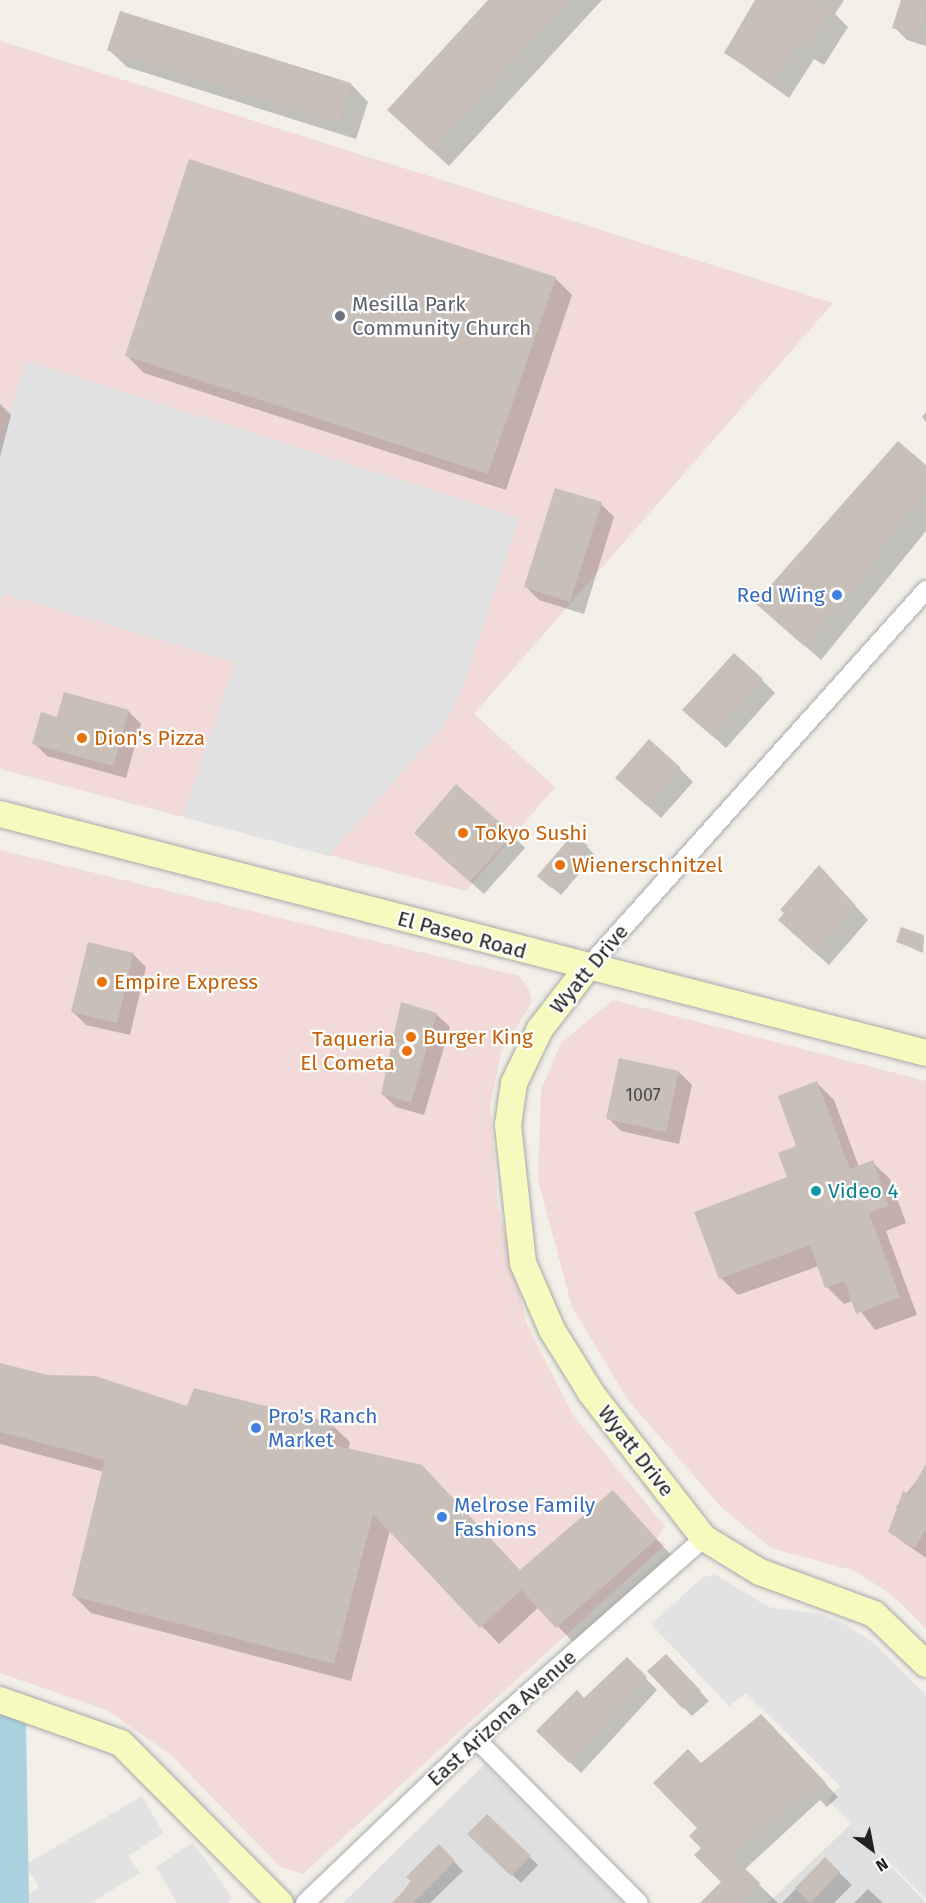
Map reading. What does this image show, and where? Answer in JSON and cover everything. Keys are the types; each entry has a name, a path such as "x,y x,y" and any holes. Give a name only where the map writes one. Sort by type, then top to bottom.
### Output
{"street":[{"name":"Wyatt Drive","path":"704,1538 591,1393 552,1330 523,1263 508,1125 514,1083 540,1029 587,968 926,590"},
{"name":"El Paseo Road","path":"0,814 587,968 926,1053"},
{"path":"704,1538 760,1572 874,1614 926,1664"},
{"name":"East Arizona Avenue","path":"305,1903 476,1739 704,1538"},
{"path":"0,1700 121,1743 280,1903"},
{"path":"476,1739 639,1903"}],"shaded area":[{"path":"0,41 833,303 474,714 555,787 466,891 0,769"},
{"path":"26,361 520,518 458,700 443,726 329,856 183,817 235,662 4,594 0,604 0,443"},
{"path":"0,850 519,976 528,987 532,1002 501,1052 490,1107 498,1204 527,1325 573,1415 665,1526 657,1539 666,1544 303,1874 279,1866 172,1756 107,1710 0,1673"},
{"path":"613,1000 926,1081 926,1629 892,1595 855,1571 771,1548 721,1507 628,1400 572,1307 538,1180 541,1090 561,1043"},
{"path":"715,1574 768,1607 820,1614 845,1624 874,1643 926,1695 926,1899 828,1800 840,1786 746,1693 729,1706 651,1624 702,1578"},
{"path":"485,1764 623,1903 343,1903"},
{"path":"142,1796 163,1833 128,1856 140,1873 91,1903 27,1903 24,1899 39,1887 25,1865"},
{"path":"851,1824 926,1903 768,1903"},
{"path":"193,1842 231,1896 228,1903 177,1903 156,1867"}],"water":[{"path":"0,1714 26,1721 29,1903 0,1903"}],"building":[{"path":"488,0 569,0 431,150 387,110"},
{"path":"755,0 819,0 832,8 807,49 797,42 771,82 724,53"},
{"path":"901,0 926,0 922,37 892,28"},
{"path":"120,11 351,83 339,123 107,50"},
{"name":"Mesilla Park Community Church","path":"189,159 556,277 488,474 125,356"},
{"path":"898,441 926,465 926,494 874,553 880,558 804,646 755,603"},
{"path":"555,488 602,502 570,602 524,587"},
{"path":"734,653 763,679 712,736 682,710"},
{"path":"64,692 129,710 113,766 32,744 41,712 57,717"},
{"path":"649,739 681,768 647,806 615,778"},
{"name":"Tokyo Sushi","path":"456,784 513,834 470,882 414,833"},
{"path":"574,833 588,846 551,888 537,876"},
{"path":"819,865 856,906 815,953 778,920 784,913 780,910"},
{"path":"901,927 924,935 919,950 896,942"},
{"name":"Empire Express","path":"88,942 134,953 117,1023 71,1012"},
{"name":"Burger King","path":"401,1002 437,1013 411,1103 381,1094"},
{"path":"619,1058 679,1071 666,1132 606,1119"},
{"name":"Video 4","path":"817,1081 850,1169 873,1160 889,1206 869,1213 900,1297 856,1314 844,1281 825,1288 810,1245 719,1279 694,1212 787,1177 778,1153 796,1146 778,1096"},
{"path":"0,1363 47,1375 95,1376 187,1406 194,1388 333,1423 328,1444 422,1465 520,1570 613,1490 657,1539 556,1628 521,1590 480,1628 373,1514 334,1664 72,1596 105,1460 0,1432"},
{"path":"926,1464 926,1529 915,1548 888,1532 903,1491 909,1494"},
{"path":"666,1654 701,1691 683,1709 647,1671"},
{"path":"627,1657 647,1677 569,1763 536,1731 577,1690 584,1698"},
{"path":"761,1714 826,1783 814,1795 807,1788 732,1856 760,1883 740,1903 700,1903 721,1882 694,1855 701,1848 689,1836 697,1828 653,1783 688,1749 701,1763"},
{"path":"487,1814 531,1856 511,1876 467,1834"},
{"path":"439,1844 455,1861 413,1903 392,1903 412,1882 406,1877"},
{"path":"825,1857 840,1872 810,1903 795,1888"}],"place":[{"name":"Mesilla Park Community Church","path":"340,316"},
{"name":"Red Wing","path":"837,595"},
{"name":"Dion's Pizza","path":"82,738"},
{"name":"Tokyo Sushi","path":"463,833"},
{"name":"Wienerschnitzel","path":"560,865"},
{"name":"Empire Express","path":"102,982"},
{"name":"Burger King","path":"411,1037"},
{"name":"Taqueria El Cometa","path":"407,1051"},
{"name":"Video 4","path":"816,1191"},
{"name":"Pro's Ranch Market","path":"256,1428"},
{"name":"Melrose Family Fashions","path":"442,1517"}]}
